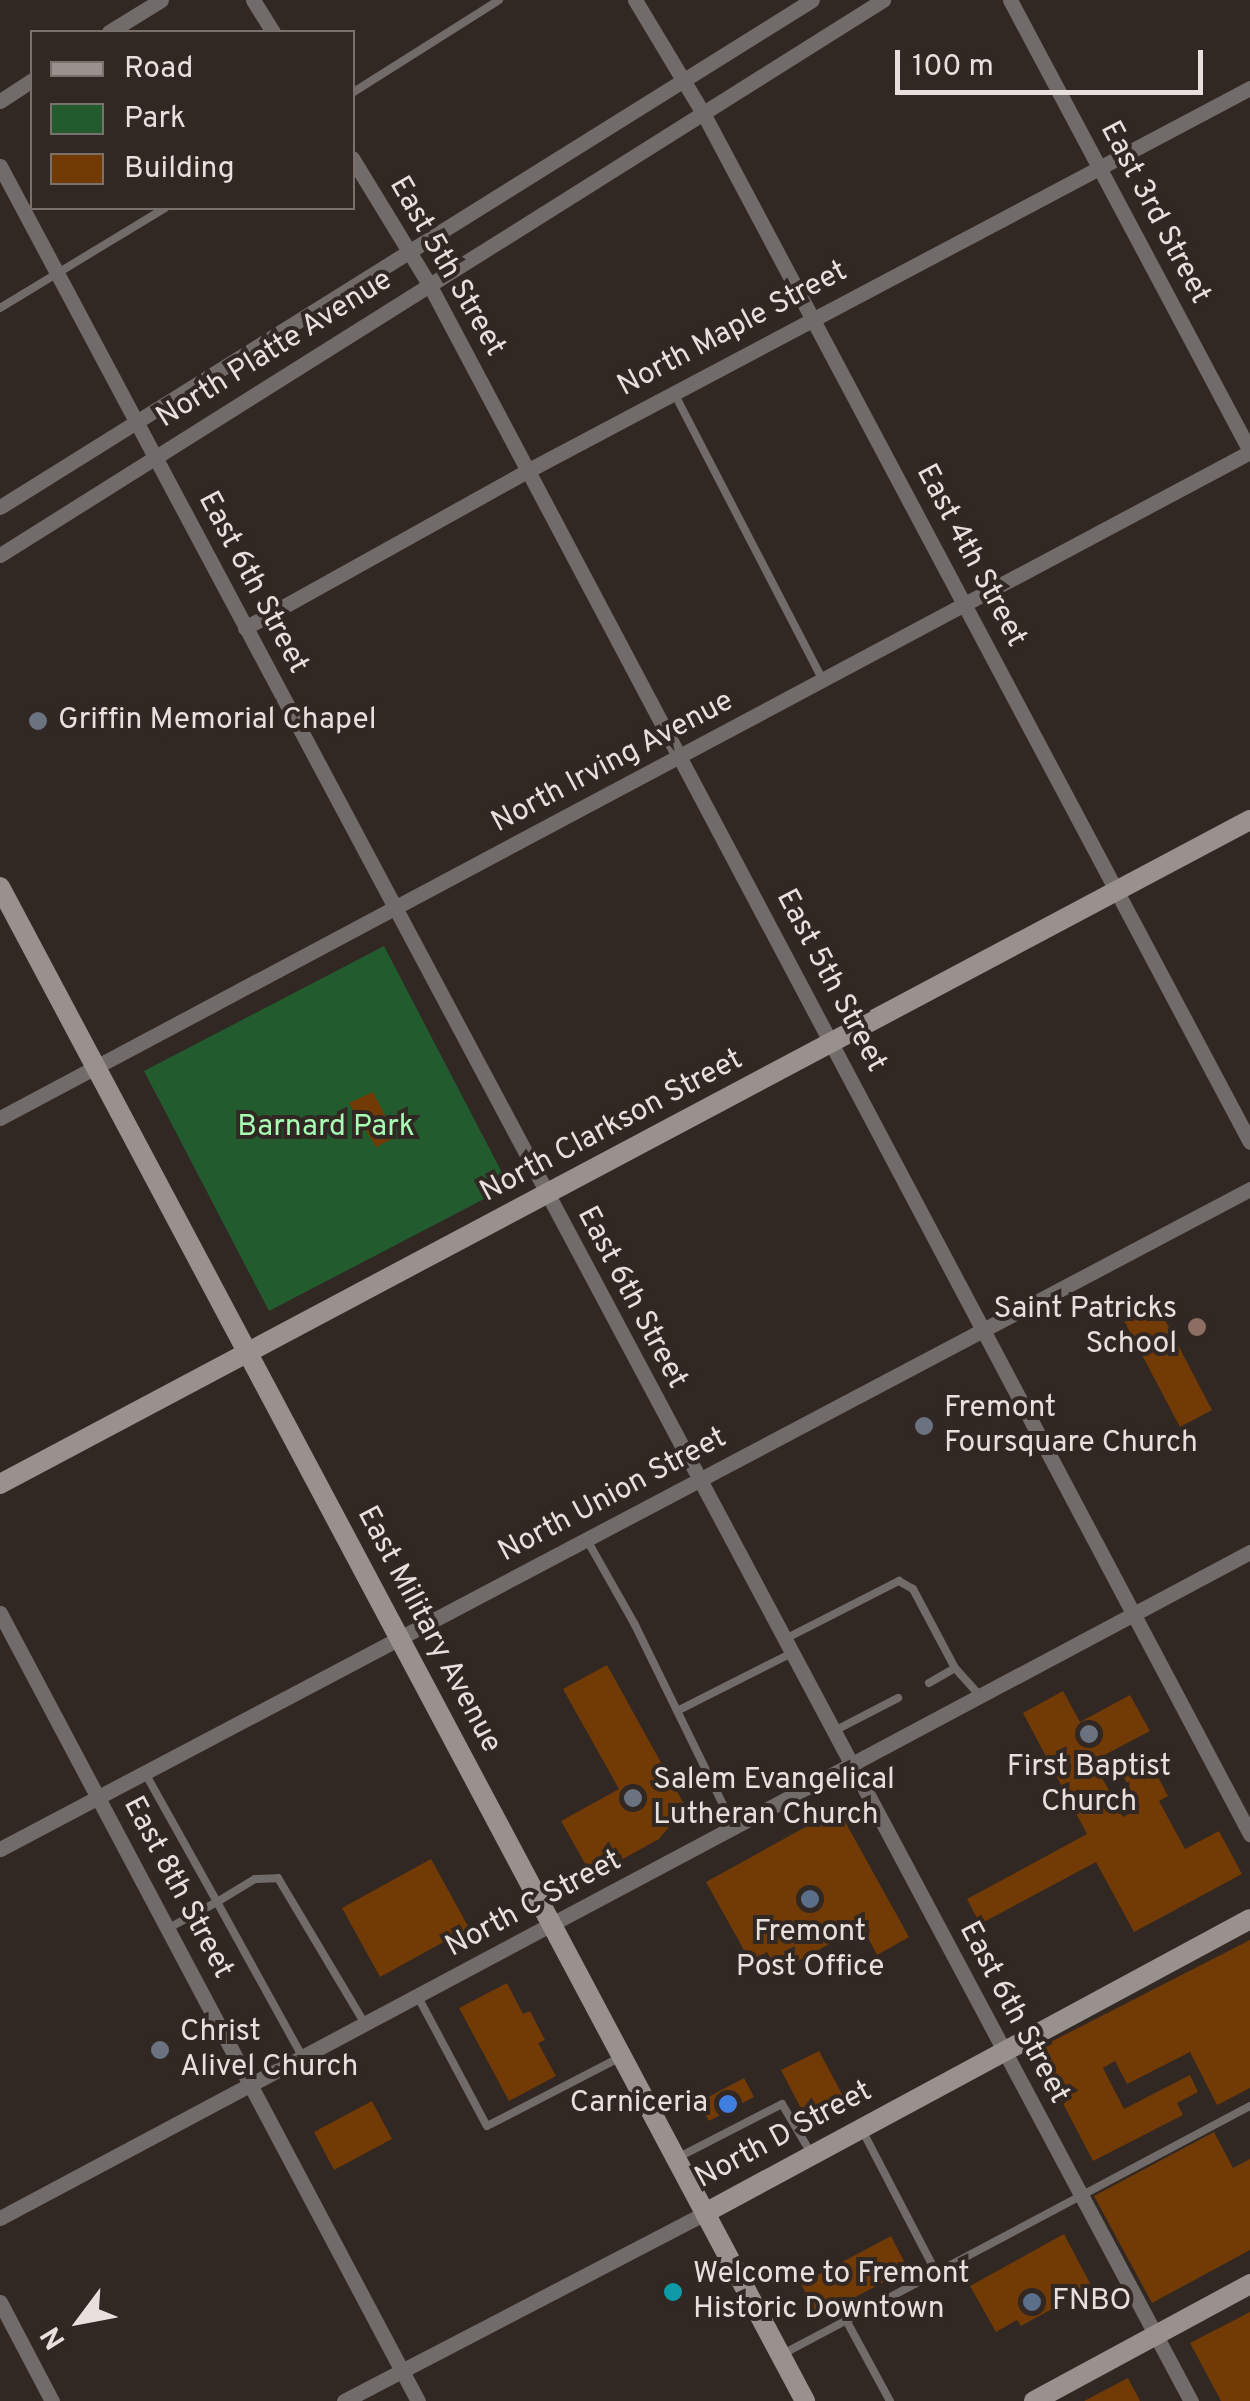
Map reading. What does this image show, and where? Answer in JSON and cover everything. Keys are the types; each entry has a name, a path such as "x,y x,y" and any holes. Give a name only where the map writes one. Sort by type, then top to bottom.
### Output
{"main road":[{"name":"North Clarkson Street","path":"0,1484 1250,820"},
{"name":"East Military Avenue","path":"0,888 804,2401"},
{"name":"North D Street","path":"705,2212 1250,1919"},
{"path":"1034,2401 1250,2284"}],"street":[{"path":"112,30 161,0"},
{"path":"253,0 272,30"},
{"name":"East 4th Street","path":"635,0 703,113 1250,1142"},
{"name":"North Platte Avenue","path":"0,507 812,0"},
{"name":"North Platte Avenue","path":"0,555 884,0"},
{"name":"East 3rd Street","path":"1010,0 1250,452"},
{"path":"0,100 30,81"},
{"name":"North Maple Street","path":"244,628 813,318 1248,95"},
{"name":"East 5th Street","path":"355,163 430,286 1250,1834"},
{"name":"East 6th Street","path":"0,166 545,1196 1191,2401"},
{"name":"North Irving Avenue","path":"0,1118 679,760 1250,452"},
{"name":"North Union Street","path":"0,1849 1250,1189"},
{"name":"North C Street","path":"0,2218 1250,1552"},
{"name":"East 8th Street","path":"0,1613 418,2401"},
{"name":"North D Street","path":"344,2401 705,2212"},
{"path":"0,2302 52,2401"}],"lane":[{"path":"355,91 499,0"},
{"path":"0,308 162,210"},
{"path":"674,393 824,681"},
{"path":"587,1540 735,1829"},
{"path":"677,1711 899,1581 921,1601 955,1668 981,1696"},
{"path":"929,1683 955,1668"},
{"path":"832,1732 898,1698"},
{"path":"145,1773 303,2058"},
{"path":"167,1929 256,1879 278,1878 366,2025"},
{"path":"418,1997 487,2126 621,2057"},
{"path":"676,2159 782,2104 812,2155"},
{"path":"780,2355 1250,2106"},
{"path":"861,2128 936,2272"},
{"path":"846,2320 890,2401"}],"green space":[{"name":"Barnard Park","path":"384,946 509,1186 269,1311 144,1071"}],"building":[{"path":"373,1092 396,1137 376,1147 349,1103"},
{"path":"1156,1303 1212,1410 1180,1427 1124,1321"},
{"path":"607,1665 690,1815 669,1827 659,1839 592,1876 561,1821 619,1789 563,1689"},
{"path":"1063,1691 1080,1722 1130,1695 1150,1731 1093,1761 1123,1817 1140,1808 1122,1774 1149,1760 1168,1796 1159,1801 1185,1849 1219,1831 1242,1874 1134,1932 1096,1862 980,1924 967,1899 1087,1834 1023,1713"},
{"path":"838,1809 909,1937 877,1955 862,1926 778,1972 767,1952 750,1961 706,1882"},
{"path":"431,1859 469,1928 380,1977 342,1908"},
{"path":"1250,1940 1250,2088 1217,2105 1190,2052 1127,2084 1115,2061 1103,2068 1124,2109 1190,2075 1198,2092 1177,2103 1183,2115 1093,2161 1035,2050"},
{"path":"507,1983 523,2014 530,2011 545,2040 538,2043 556,2076 509,2101 459,2008"},
{"path":"819,2051 843,2096 805,2116 781,2070"},
{"path":"744,2078 754,2097 709,2121 699,2102"},
{"path":"372,2101 392,2139 334,2170 314,2132"},
{"path":"1214,2132 1233,2168 1250,2159 1250,2250 1152,2303 1094,2196"},
{"path":"1064,2234 1092,2287 1021,2326 1017,2320 996,2332 970,2286"},
{"path":"891,2236 908,2269 818,2317 801,2284"},
{"path":"1250,2312 1250,2401 1221,2401 1190,2343"},
{"path":"1128,2378 1140,2401 1084,2401"}],"place":[{"name":"Griffin Memorial Chapel","path":"38,721"},
{"name":"Saint Patricks School","path":"1197,1327"},
{"name":"Fremont Foursquare Church","path":"924,1426"},
{"name":"First Baptist Church","path":"1089,1734"},
{"name":"Salem Evangelical Lutheran Church","path":"633,1798"},
{"name":"Fremont Post Office","path":"810,1899"},
{"name":"Christ Alivel Church","path":"160,2050"},
{"name":"Carniceria","path":"728,2104"},
{"name":"Welcome to Fremont Historic Downtown","path":"673,2292"},
{"name":"FNBO","path":"1032,2302"}]}
